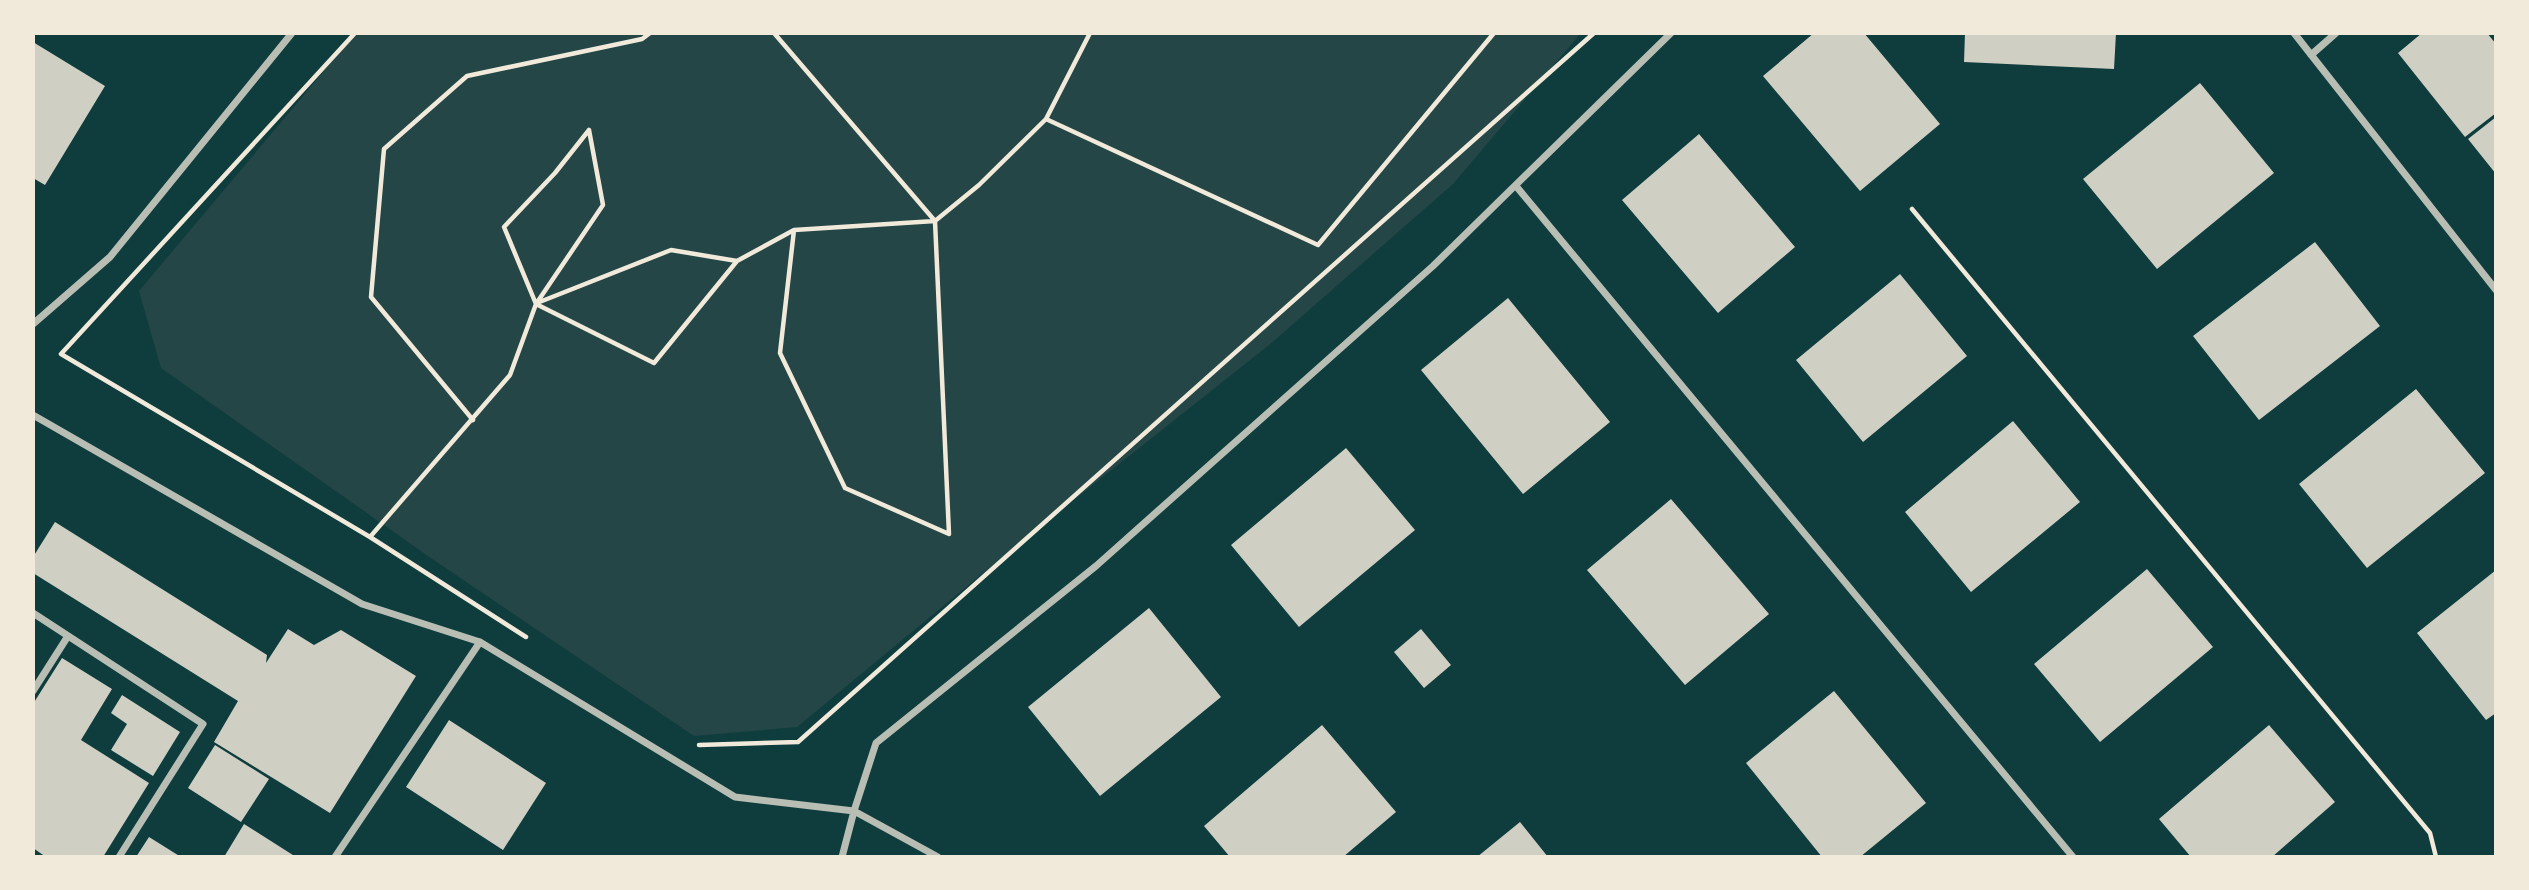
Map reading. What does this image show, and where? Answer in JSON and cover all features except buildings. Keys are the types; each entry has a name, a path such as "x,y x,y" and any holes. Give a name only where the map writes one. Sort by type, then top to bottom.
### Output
{"street":[{"path":"33,324 110,257 292,33"},
{"path":"842,857 876,743 1096,566 1433,266 1671,33"},
{"path":"2294,33 2496,290"},
{"path":"2311,55 2336,33"},
{"path":"1516,186 2073,857"},
{"path":"33,415 362,604 480,642 735,797 854,811 938,857"},
{"path":"33,613 203,724 119,857"},
{"path":"33,691 68,636"},
{"path":"335,857 480,642"}],"path":[{"path":"355,33 61,354 370,537 531,641"},
{"path":"473,419 370,297 384,149 467,76 642,39 650,33"},
{"path":"774,33 936,221 949,534 845,488 780,353 794,230"},
{"path":"1046,119 1318,245 1494,33"},
{"path":"693,745 799,742 1594,33"},
{"path":"370,537 510,375 536,304 603,205 589,130 555,173 504,227 536,304 654,363 737,261 794,230 936,221 979,185 1046,119 1091,34"},
{"path":"1912,209 2430,833 2435,857"},
{"path":"536,304 671,250 737,261"}],"shaded area":[{"path":"356,33 1581,33 1453,184 1269,345 1017,545 797,727 694,736 428,556 161,368 139,291"}]}
